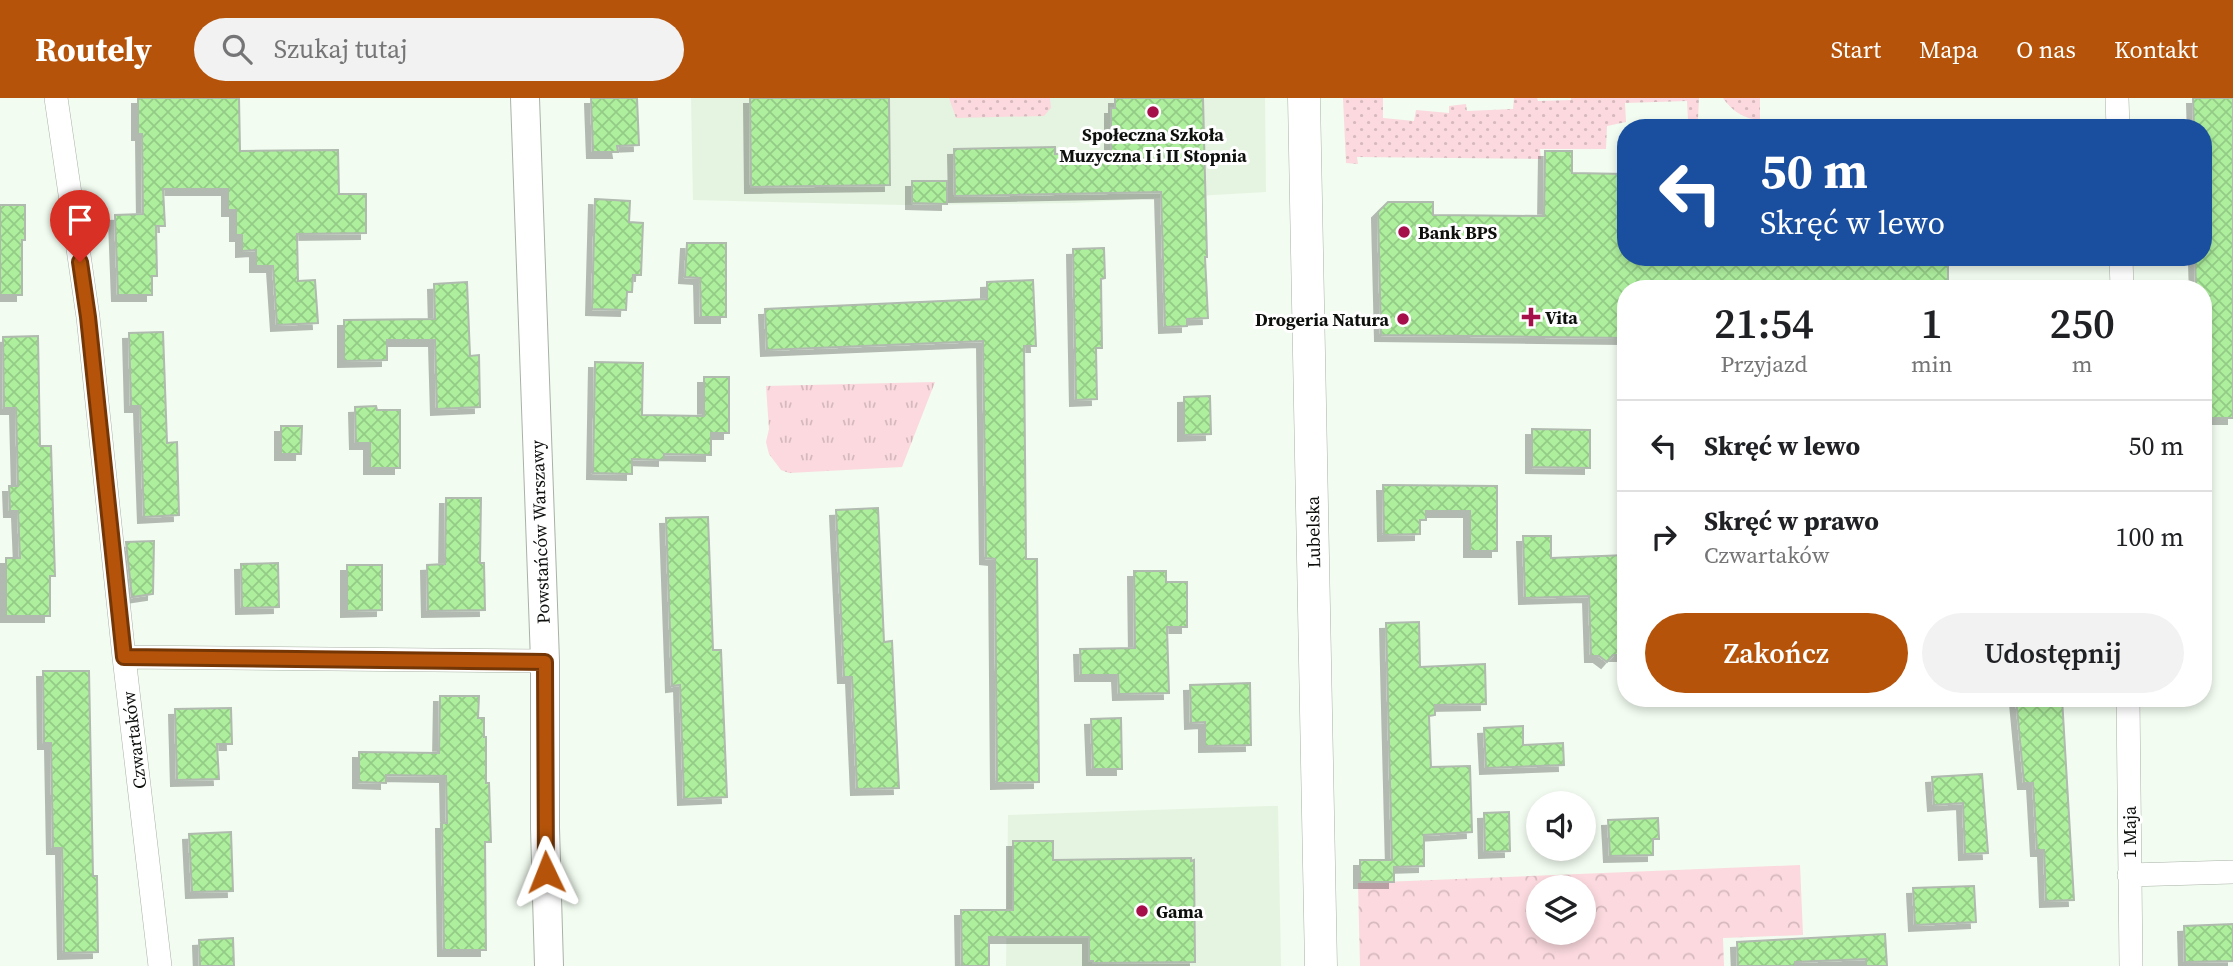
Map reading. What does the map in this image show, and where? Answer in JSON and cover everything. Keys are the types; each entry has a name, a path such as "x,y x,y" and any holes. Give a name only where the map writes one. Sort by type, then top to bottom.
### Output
{"main road":[{"name":"Lubelska","path":"1304,98 1321,966"}],"street":[{"name":"Czwartaków","path":"56,98 88,317 160,966"},
{"name":"Powstańców Warszawy","path":"525,98 545,662 545,828 549,966"},
{"path":"2117,98 2118,119"},
{"path":"124,657 545,662"},
{"name":"1 Maja","path":"2128,707 2131,966"},
{"path":"2129,875 2233,872"}],"shaded area":[{"path":"691,98 1265,98 1266,192 1073,203 902,205 693,200"},
{"path":"1278,806 1281,966 1006,966 1008,815"}],"green space":[{"path":"949,98 1050,98 1051,108 1044,116 956,118"},
{"path":"1343,98 1383,98 1383,118 1414,121 1416,110 1449,113 1449,106 1466,104 1467,111 1513,109 1514,98 1537,98 1538,101 1571,98 1699,98 1698,119 1688,119 1687,101 1625,103 1626,119 1617,119 1617,124 1607,126 1606,149 1540,149 1541,159 1357,157 1358,164 1346,163"},
{"path":"1723,98 1760,98 1760,119 1739,114"},
{"path":"935,382 902,467 789,473 781,470 769,454 766,442 769,429 766,386"},
{"path":"1800,865 1803,935 1723,938 1724,966 1360,966 1358,883 1526,876 1526,945 1596,945 1596,875 1554,875"}],"building":[{"path":"138,98 239,98 240,151 338,150 339,194 366,194 366,233 297,234 298,281 315,280 318,323 277,325 273,266 256,266 256,250 242,251 242,235 236,235 236,210 228,210 228,189 163,189 165,226 156,226 157,276 152,276 152,295 118,295 115,215 143,214 142,134 138,134"},
{"path":"591,98 637,98 639,145 617,146 618,152 593,152"},
{"path":"750,98 889,98 890,185 751,187"},
{"path":"1115,98 1203,98 1208,318 1187,319 1187,326 1165,327 1161,192 955,196 954,149 1055,147 1055,154 1111,153 1111,108 1115,108"},
{"path":"2193,98 2233,98 2233,418 2212,418 2212,280 2196,280 2195,266 2212,266 2212,119 2194,119"},
{"path":"1545,151 1572,151 1572,173 1617,174 1617,266 1948,266 1948,280 1617,280 1617,338 1381,335 1378,212 1388,202 1433,202 1433,215 1544,216"},
{"path":"912,181 947,181 947,204 912,203"},
{"path":"595,199 630,201 629,222 643,223 641,275 633,275 632,292 627,292 626,310 592,309"},
{"path":"0,205 25,205 22,295 0,295"},
{"path":"687,243 726,243 726,317 701,317 700,278 685,277"},
{"path":"1104,248 1105,278 1101,279 1102,348 1096,348 1097,399 1076,400 1073,249"},
{"path":"1033,280 1036,346 1024,346 1026,559 1037,559 1039,782 997,783 995,559 986,558 983,341 767,350 765,309 987,299 987,282"},
{"path":"467,282 470,356 479,355 480,407 437,409 435,340 387,340 387,360 344,361 344,320 435,319 434,284"},
{"path":"163,332 167,443 177,442 179,515 144,517 140,406 131,406 129,333"},
{"path":"38,336 40,446 51,446 55,576 50,576 50,616 6,616 6,558 20,558 18,511 10,511 9,486 18,486 16,408 4,408 3,337"},
{"path":"595,362 643,363 642,415 704,416 704,377 729,377 729,433 711,433 711,455 664,454 664,460 632,459 632,474 593,473"},
{"path":"1210,396 1211,434 1184,435 1184,397"},
{"path":"376,406 377,410 400,410 400,468 370,468 370,443 356,443 355,407"},
{"path":"281,426 302,426 301,454 281,454"},
{"path":"1532,429 1590,430 1590,468 1532,467"},
{"path":"1383,485 1497,486 1497,551 1470,551 1470,511 1426,511 1426,520 1420,520 1420,534 1384,535"},
{"path":"446,498 481,498 480,563 484,563 485,610 428,611 427,565 445,564"},
{"path":"878,508 884,642 892,641 899,788 857,789 852,677 844,677 836,510"},
{"path":"708,517 713,650 721,650 727,797 684,799 680,685 672,686 666,518"},
{"path":"1523,536 1551,536 1551,558 1617,555 1617,655 1613,655 1607,662 1599,656 1591,656 1589,596 1525,598"},
{"path":"154,541 153,594 132,597 126,542"},
{"path":"278,563 279,607 242,608 241,564"},
{"path":"347,565 382,565 382,610 347,611"},
{"path":"1134,571 1166,571 1166,582 1187,582 1187,627 1167,627 1169,693 1119,694 1118,675 1081,675 1080,649 1135,648"},
{"path":"1419,622 1420,667 1485,664 1486,704 1435,705 1435,715 1429,716 1431,767 1470,766 1472,832 1424,835 1424,866 1394,867 1394,882 1360,882 1360,860 1392,860 1386,623"},
{"path":"43,671 89,671 93,876 97,876 98,952 64,953 62,848 53,848 51,743 44,743"},
{"path":"1250,683 1251,745 1205,746 1205,722 1191,723 1190,685"},
{"path":"440,696 479,696 478,718 484,718 491,842 485,842 486,950 444,950 442,823 447,823 446,776 386,775 386,783 359,782 359,752 439,753"},
{"path":"2017,707 2063,707 2074,900 2046,901 2044,850 2037,850 2033,783 2024,783"},
{"path":"231,708 232,744 217,744 219,779 177,780 175,709"},
{"path":"1121,718 1122,769 1093,769 1091,719"},
{"path":"1523,726 1523,745 1563,743 1564,765 1486,768 1484,728"},
{"path":"1982,774 1988,853 1965,854 1963,803 1934,805 1932,777"},
{"path":"1509,812 1510,851 1485,852 1484,813"},
{"path":"1658,818 1659,839 1653,839 1653,855 1610,856 1608,820"},
{"path":"231,832 233,891 192,892 189,834"},
{"path":"1013,841 1053,841 1053,860 1191,858 1191,861 1194,860 1195,962 1093,963 1089,961 1089,937 989,937 989,966 962,966 961,910 1013,910"},
{"path":"1974,886 1976,922 1915,925 1913,888"},
{"path":"2233,924 2233,961 2185,962 2184,926"},
{"path":"1885,934 1887,966 1866,966 1866,959 1795,962 1795,966 1738,966 1737,942"},
{"path":"233,938 234,966 200,966 199,940"}],"place":[{"name":"Społeczna Szkoła Muzyczna I i II Stopnia","path":"1153,112"},
{"name":"Bank BPS","path":"1404,232"},
{"name":"Vita","path":"1531,317"},
{"name":"Drogeria Natura","path":"1403,319"},
{"name":"Gama","path":"1142,911"}],"route":[{"path":"80,262 124,657 545,662 546,872"}]}
